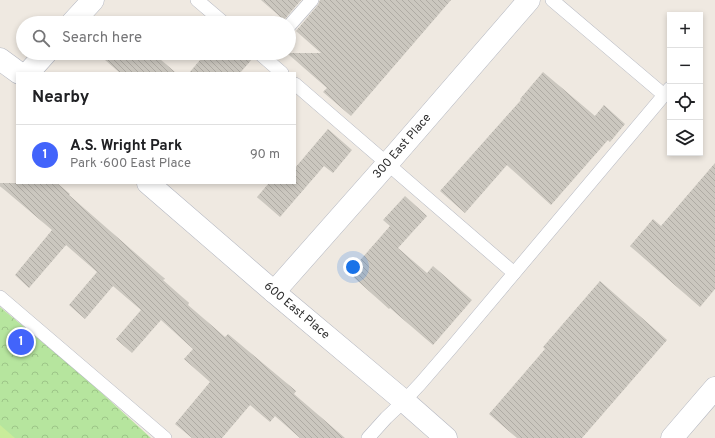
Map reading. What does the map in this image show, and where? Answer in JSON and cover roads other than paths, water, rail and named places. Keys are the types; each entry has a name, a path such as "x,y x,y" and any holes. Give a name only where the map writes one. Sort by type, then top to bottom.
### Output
{"street":[{"path":"78,16 93,0"},
{"name":"300 East Place","path":"274,292 529,0"},
{"path":"0,59 18,72"},
{"path":"29,72 40,60"},
{"name":"600 East Place","path":"149,184 446,438"},
{"path":"672,438 715,388"}],"lane":[{"path":"197,0 216,16"},
{"path":"296,18 312,0"},
{"path":"368,438 404,401 452,347 667,92 552,0"},
{"path":"268,60 281,72"},
{"path":"296,85 514,273"},
{"path":"0,297 166,438"}],"place":[{"name":"A.S. Wright Park","path":"21,342"}]}
